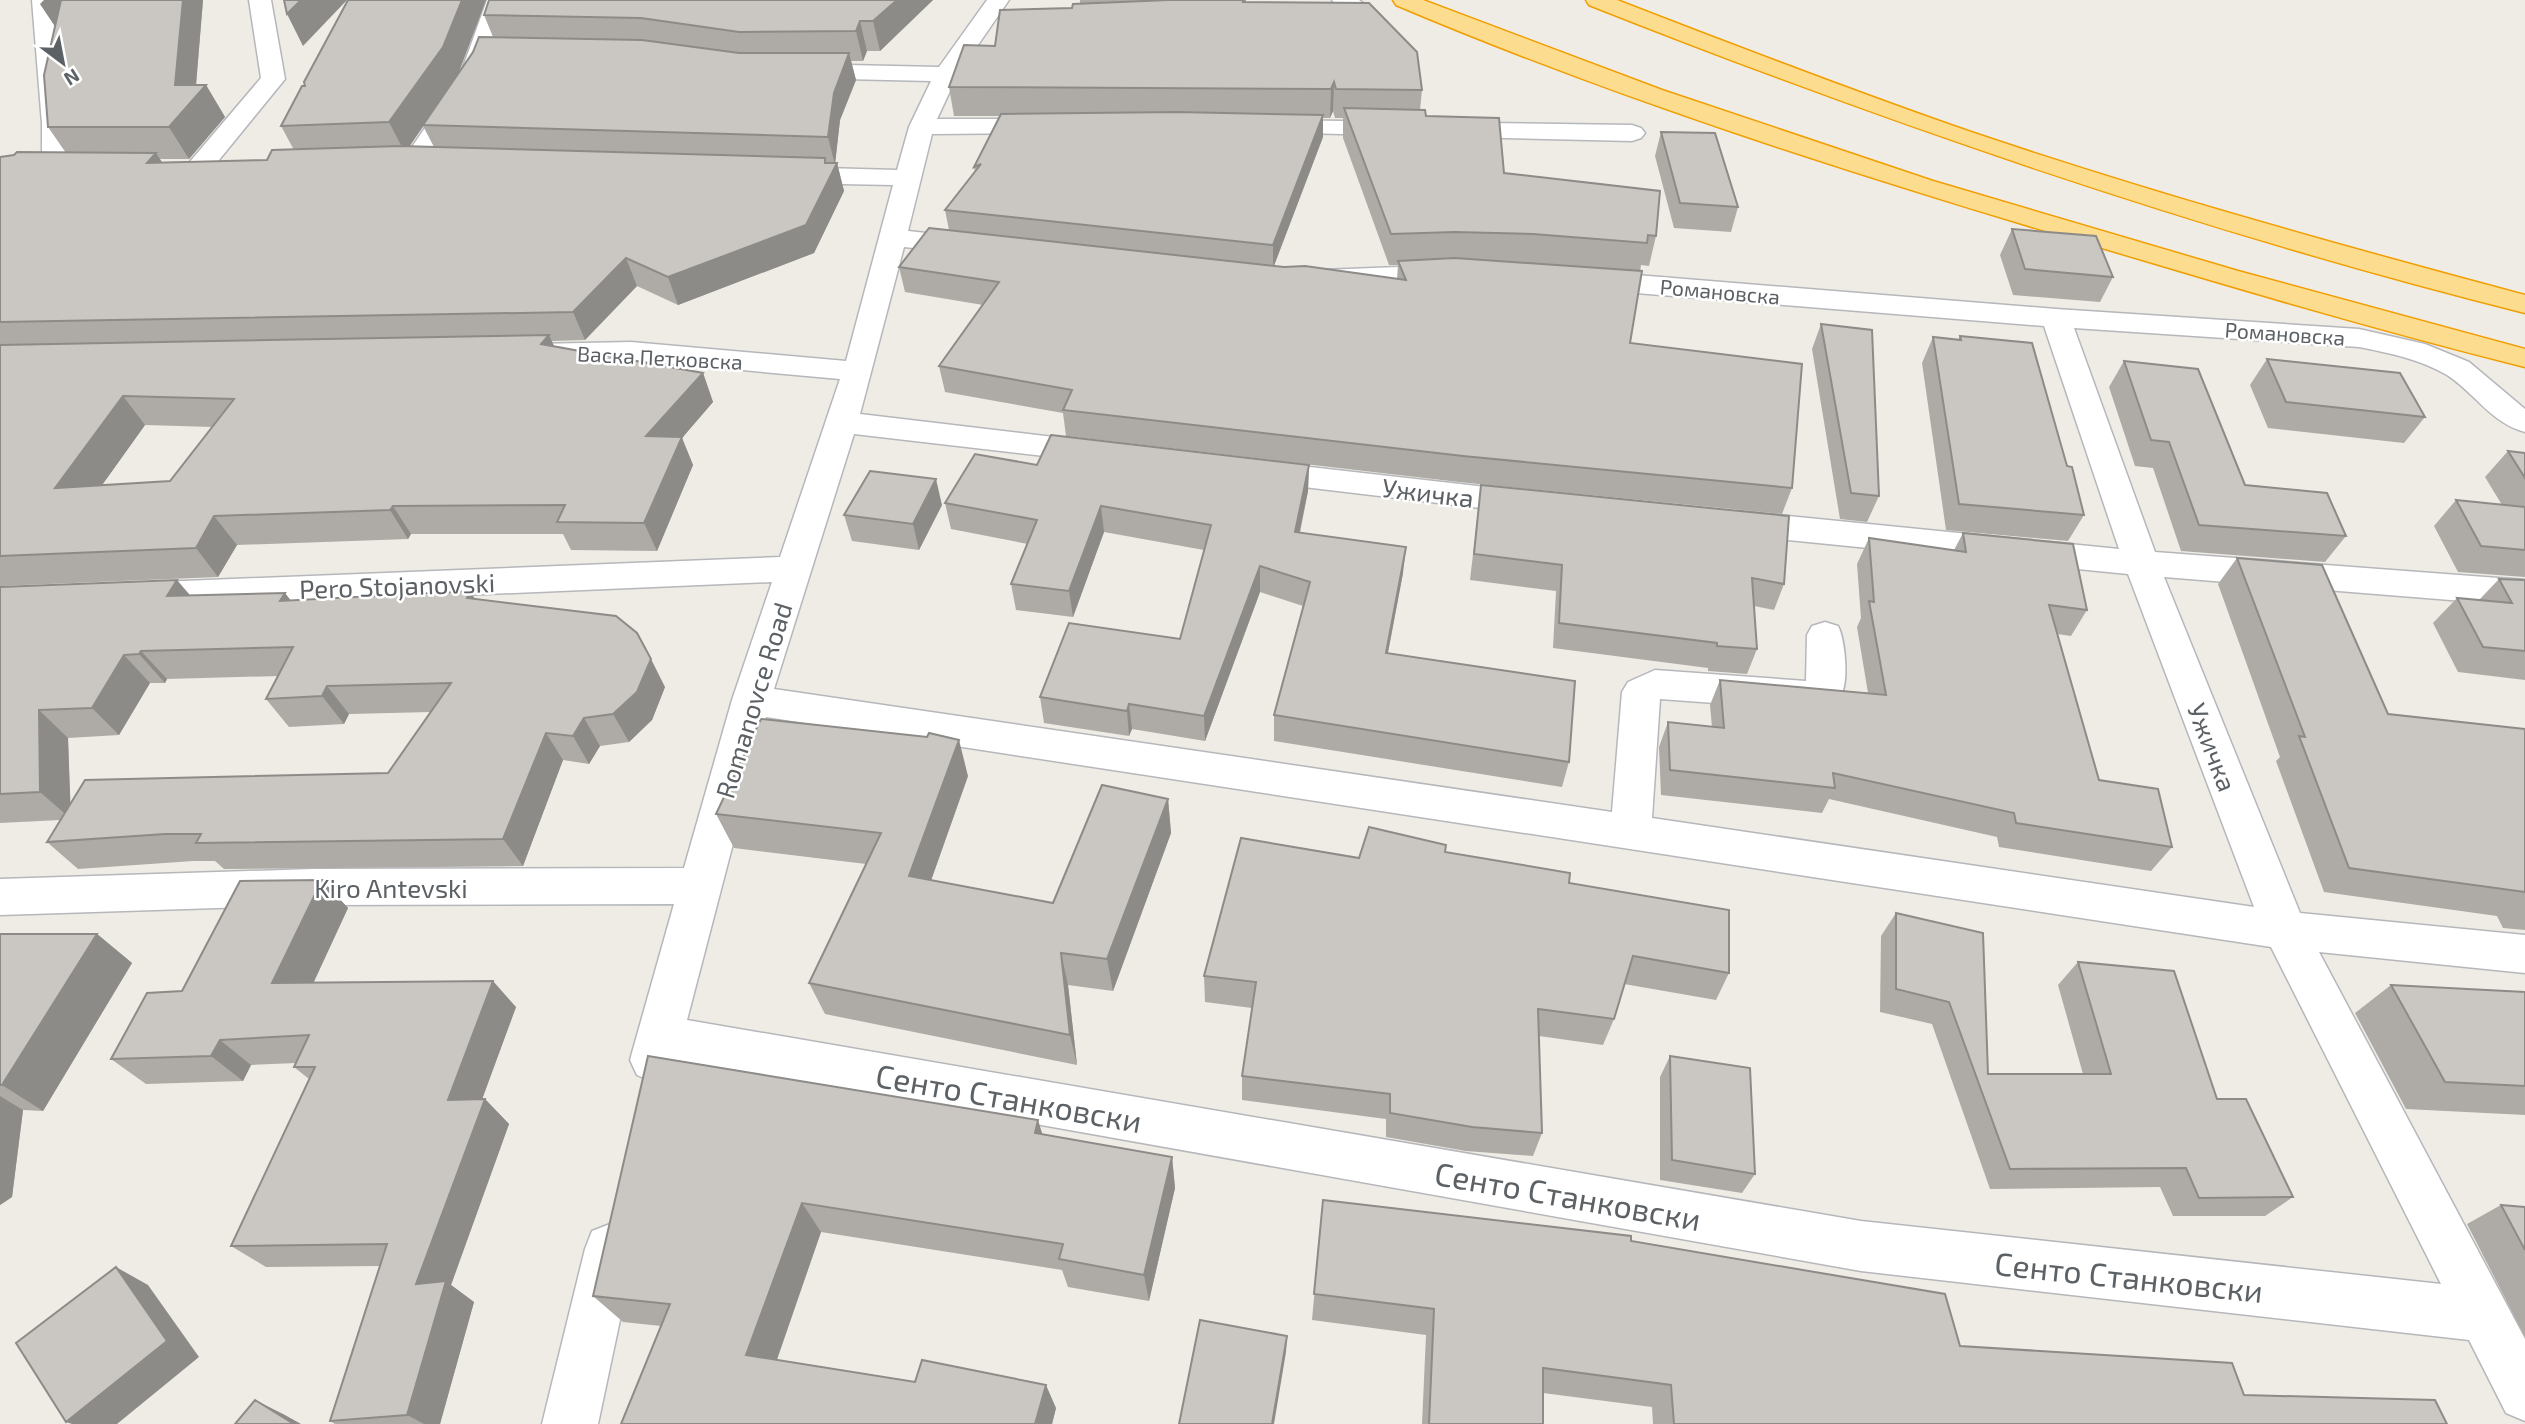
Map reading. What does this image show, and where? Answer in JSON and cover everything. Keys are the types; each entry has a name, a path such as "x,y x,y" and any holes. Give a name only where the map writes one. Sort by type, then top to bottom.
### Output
{"highway":[{"path":"1404,0 1463,26 1924,187 2228,277 2525,358"},
{"path":"1597,0 1753,62 2011,153 2306,245 2525,304"}],"street":[{"path":"27,169 68,169 54,124 43,0"},
{"path":"225,169 184,170 273,79 260,0"},
{"path":"414,163 471,78 498,0"},
{"path":"1306,12 1361,9 1343,0"},
{"name":"Romanovce Road","path":"643,1103 698,886 751,700 858,371 921,127 946,74 982,23 1003,11"},
{"path":"481,54 507,55"},
{"path":"785,71 946,74"},
{"path":"921,127 1070,126"},
{"path":"1247,126 1632,133"},
{"path":"387,164 442,164"},
{"path":"757,174 908,178"},
{"path":"892,237 1000,249"},
{"path":"1296,280 1477,274"},
{"name":"Романовска","path":"1555,278 2056,318 2359,338 2414,350 2458,369 2507,412 2525,422"},
{"name":"Ужичка","path":"2056,318 2141,563 2285,930 2525,1394"},
{"name":"Васка Петковска","path":"507,354 632,351 858,371"},
{"path":"841,422 1129,456"},
{"name":"Ужичка","path":"1226,468 1556,505"},
{"path":"1709,520 2141,563 2525,593"},
{"name":"Pero Stojanovski","path":"97,597 793,569"},
{"path":"1631,832 1641,692 1655,684 1814,696 1826,687 1825,635"},
{"path":"751,700 2285,930 2525,954"},
{"name":"Kiro Antevski","path":"0,897 313,887 698,886"},
{"name":"Сенто Станковски","path":"658,1036 1861,1246 2483,1315"},
{"path":"570,1424 619,1210"}],"building":[{"path":"61,0 183,0 175,85 206,85 169,127 48,127 44,75"},
{"path":"284,0 301,0 287,14"},
{"path":"348,0 462,0 443,47 389,122 281,126 302,86 305,86 304,82"},
{"path":"489,0 897,0 873,21 860,21 856,31 739,32 641,18 484,15"},
{"path":"1169,0 1369,3 1417,52 1422,90 1336,89 1334,82 1331,89 949,87 964,45 995,46 1000,10 1072,8 1073,4"},
{"path":"479,37 642,40 739,53 849,53 834,93 828,137 423,125 473,52"},
{"path":"1344,108 1425,110 1426,116 1499,118 1504,173 1660,191 1656,236 1648,235 1647,243 1533,234 1391,234"},
{"path":"1177,112 1323,115 1273,245 945,210 981,164 974,167 1001,114"},
{"path":"1661,132 1715,133 1738,207 1680,203"},
{"path":"400,146 825,158 825,163 837,163 806,225 668,277 626,258 573,312 0,322 0,157 17,152 156,153 147,163 267,160 272,150"},
{"path":"929,228 1284,267 1305,266 1406,280 1398,261 1455,258 1642,271 1630,343 1802,364 1792,488 1463,456 1063,410 1072,390 939,366 999,282 899,267"},
{"path":"2012,229 2096,236 2113,277 2025,269"},
{"path":"1821,324 1872,330 1879,496 1851,493"},
{"path":"549,335 541,344 703,373 646,436 682,437 644,523 557,522 565,505 393,506 390,510 214,516 196,548 0,556 0,345","holes":["123,396 234,399 170,481 55,488"]},
{"path":"1960,336 2032,343 2067,466 2072,467 2084,515 1959,504 1933,337 1961,340"},
{"path":"2267,359 2400,373 2425,417 2286,402"},
{"path":"2124,361 2198,369 2245,485 2327,493 2346,536 2199,525 2169,442 2151,440"},
{"path":"1051,435 1309,465 1295,532 1406,547 1386,653 1575,681 1569,762 1274,715 1310,582 1260,566 1204,716 1129,704 1127,711 1040,697 1069,623 1180,639 1211,525 1101,506 1069,591 1011,584 1037,520 945,503 975,454 1037,465"},
{"path":"2508,451 2525,453 2525,478"},
{"path":"870,471 936,479 913,524 844,515"},
{"path":"1481,485 1789,516 1784,584 1752,578 1757,649 1717,646 1717,643 1559,623 1562,565 1474,554"},
{"path":"2456,500 2525,507 2525,550 2481,546"},
{"path":"1963,533 2073,544 2087,610 2049,605 2099,780 2158,789 2172,847 2016,823 2014,813 1833,773 1835,788 1670,770 1668,722 1724,728 1720,680 1886,695 1869,601 1874,602 1869,538 1966,552"},
{"path":"2237,558 2322,565 2388,714 2525,729 2525,892 2349,868 2299,736 2305,737"},
{"path":"2499,579 2525,580 2525,651 2483,647 2457,598 2512,603"},
{"path":"177,580 167,596 285,593 280,601 470,591 467,598 616,616 637,633 651,659 637,692 613,714 584,718 573,736 546,733 503,839 196,843 201,834 165,834 47,842 85,780 388,773 451,683 327,686 322,696 266,699 293,647 141,651 139,654 124,655 92,708 39,710 40,792 0,794 0,587"},
{"path":"761,719 927,737 929,733 959,740 909,876 1053,903 1102,785 1168,799 1107,959 1061,953 1070,1035 809,983 881,833 716,814"},
{"path":"1369,827 1446,845 1445,852 1570,873 1569,883 1729,910 1729,973 1633,956 1614,1019 1538,1009 1542,1133 1472,1127 1390,1113 1390,1094 1242,1076 1256,982 1204,976 1241,838 1359,858"},
{"path":"322,880 272,983 493,981 448,1100 485,1099 416,1284 446,1281 407,1415 330,1421 387,1244 231,1246 315,1067 294,1067 309,1035 220,1040 211,1056 111,1059 147,993 182,991 240,881"},
{"path":"1896,913 1983,933 1988,1074 2111,1074 2078,962 2174,971 2217,1099 2246,1099 2293,1197 2199,1198 2186,1168 2010,1169 1949,1002 1896,989"},
{"path":"0,934 97,934 2,1085 0,1085"},
{"path":"2391,985 2525,992 2525,1086 2445,1082"},
{"path":"648,1056 1038,1120 1035,1133 1172,1157 1144,1275 1059,1259 1063,1244 802,1203 746,1355 915,1382 922,1360 1046,1385 1035,1424 621,1424 670,1304 593,1296"},
{"path":"1670,1056 1750,1068 1755,1174 1672,1160"},
{"path":"1323,1200 1631,1236 1631,1241 1945,1294 1960,1346 2232,1363 2244,1395 2435,1400 2447,1424 1674,1424 1671,1385 1543,1368 1543,1424 1429,1424 1434,1309 1314,1294"},
{"path":"2501,1205 2525,1207 2525,1250"},
{"path":"116,1267 167,1341 66,1422 16,1343"},
{"path":"1200,1320 1287,1336 1272,1424 1179,1424"},
{"path":"255,1400 294,1424 235,1424"}]}
